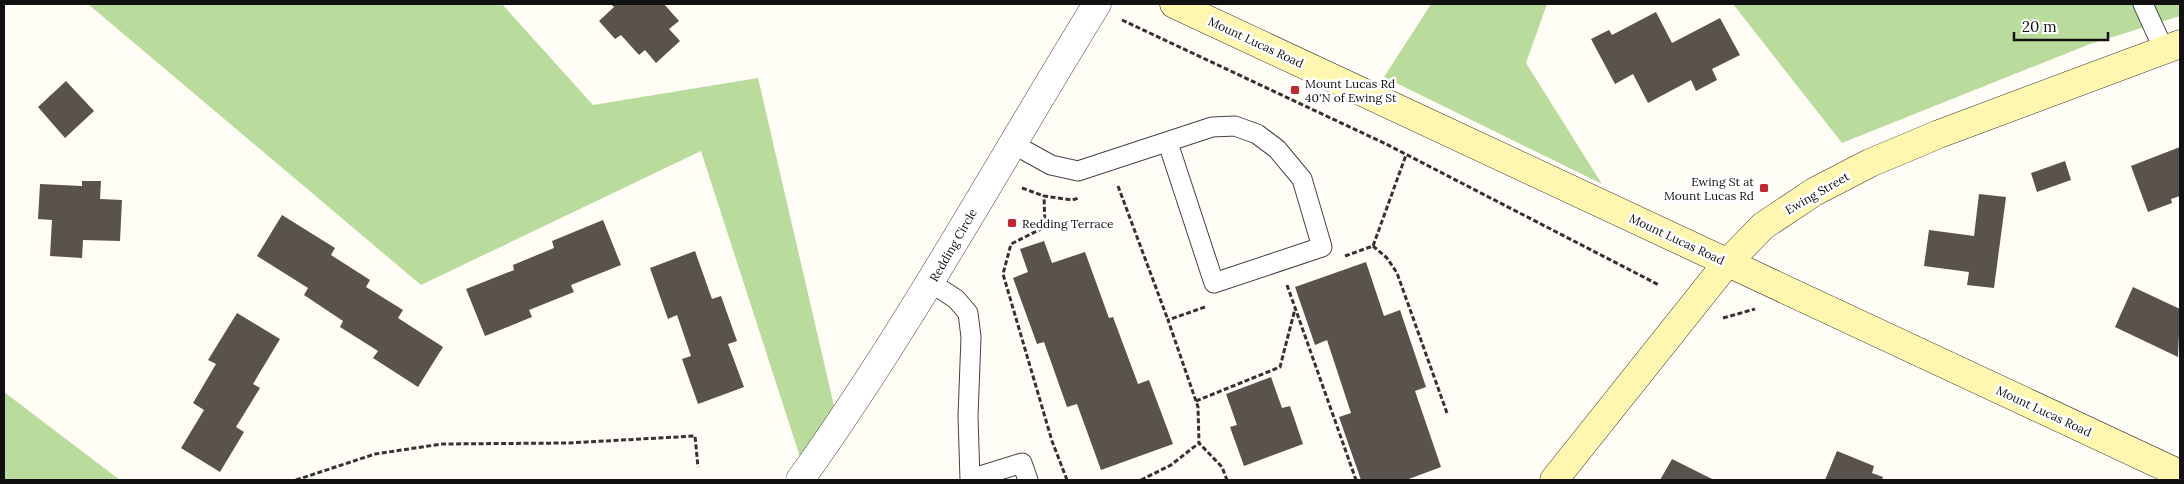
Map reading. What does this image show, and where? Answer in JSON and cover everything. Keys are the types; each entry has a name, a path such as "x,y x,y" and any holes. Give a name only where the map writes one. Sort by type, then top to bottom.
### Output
{"street":[{"name":"Mount Lucas Road","path":"1174,4 2180,474"},
{"name":"Redding Circle","path":"800,480 834,434 931,283 1096,6"},
{"name":"Ewing Street","path":"1554,480 1727,263 1763,226 1814,192 1870,163 1939,134 2172,47"}],"lane":[{"path":"2143,4 2172,47"},
{"path":"1013,144 1051,165 1078,171 1212,127 1235,126 1257,134 1277,149 1302,179 1322,247 1214,282 1168,143"},
{"path":"931,283 956,299 968,313 971,337 968,416 970,480 1022,463 1028,480"}],"path":[{"path":"1096,6 1406,155 1659,285"},
{"path":"1373,246 1406,155"},
{"path":"1110,188 1120,185 1168,320 1196,401 1199,443 1222,467 1227,480"},
{"path":"1018,187 1044,196 1072,200 1082,197"},
{"path":"1044,196 1045,227 1011,244 1003,274 1052,441 1067,480"},
{"path":"1338,258 1373,246"},
{"path":"1373,246 1387,258 1397,273 1446,413"},
{"path":"1284,278 1356,480"},
{"path":"1168,320 1212,304"},
{"path":"1196,401 1280,366 1295,308"},
{"path":"296,480 374,454 442,444 568,443 695,436 698,466"},
{"path":"1141,480 1171,464 1199,443"}],"green space":[{"path":"88,4 502,4 593,105 758,78 835,410 802,463 701,151 421,285"},
{"path":"1431,4 1547,4 1526,63 1602,184 1384,77"},
{"path":"1733,4 2180,4 2180,16 2090,44 1842,143"},
{"path":"4,392 120,480 4,480"}],"building":[{"path":"611,4 664,4 679,21 669,29 680,41 656,63 645,50 639,55 621,35 615,39 599,21 614,7"},
{"path":"1656,12 1672,43 1720,18 1740,55 1712,69 1717,80 1696,91 1691,80 1648,103 1633,74 1615,84 1591,39 1609,30 1612,35"},
{"path":"66,81 94,111 65,138 38,107"},
{"path":"2180,147 2180,196 2171,199 2172,203 2148,212 2131,166"},
{"path":"2065,161 2071,180 2037,192 2031,173"},
{"path":"82,181 101,181 100,199 122,200 120,241 83,240 82,258 50,256 52,220 38,219 40,184 82,186"},
{"path":"1979,194 2006,197 1994,288 1967,285 1969,272 1924,266 1929,230 1974,236"},
{"path":"282,215 335,248 331,255 370,280 366,287 403,310 398,318 443,347 418,387 373,358 378,351 340,327 343,321 304,295 308,288 257,256"},
{"path":"603,220 621,265 571,285 574,292 529,310 532,317 485,336 466,289 514,270 513,265 554,248 552,241"},
{"path":"1044,241 1052,263 1085,252 1109,318 1113,317 1138,384 1149,380 1173,444 1101,470 1077,404 1067,407 1044,342 1037,344 1013,278 1028,272 1020,249"},
{"path":"695,251 712,299 721,296 737,341 728,344 744,387 698,404 682,359 691,356 677,315 668,319 650,268"},
{"path":"1366,262 1384,316 1400,310 1426,387 1415,391 1441,467 1406,480 1361,480 1339,417 1351,413 1327,340 1315,345 1295,287"},
{"path":"2133,287 2180,309 2178,357 2115,327"},
{"path":"237,313 280,339 253,384 260,388 236,427 244,432 220,472 181,448 204,410 193,403 216,364 208,360"},
{"path":"1271,377 1282,408 1290,406 1303,444 1244,466 1230,427 1237,425 1226,394"},
{"path":"1837,451 1874,466 1872,473 1883,477 1882,480 1825,480"},
{"path":"1672,459 1714,480 1660,480"}],"place":[{"name":"Mount Lucas Rd 40'N of Ewing St","path":"1295,90"},
{"name":"Ewing St at Mount Lucas Rd","path":"1764,188"},
{"name":"Redding Terrace","path":"1012,223"}]}
